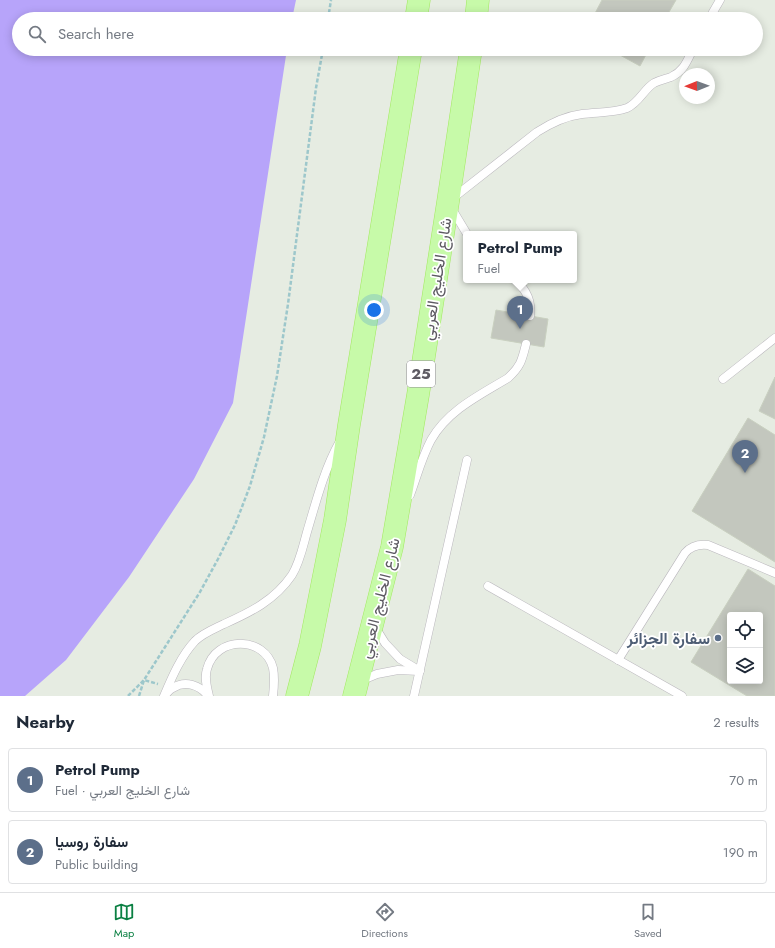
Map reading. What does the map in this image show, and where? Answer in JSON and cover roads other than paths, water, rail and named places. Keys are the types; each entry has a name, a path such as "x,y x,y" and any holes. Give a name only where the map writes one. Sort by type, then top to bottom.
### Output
{"main road":[{"path":"417,12 419,0"},
{"path":"477,12 478,0"},
{"path":"297,696 310,646 335,520 349,425 410,56"},
{"name":"شارع الخليج العربي","path":"356,689 392,547 417,403 470,56"}],"lane":[{"path":"713,12 720,0"},
{"path":"465,231 448,202 537,132 549,125 581,114 615,111 629,107 638,101 653,84 660,80 669,78 681,71 689,56"},
{"path":"518,283 529,298 531,305 530,316"},
{"path":"723,379 775,338"},
{"path":"392,547 418,472 432,439 445,421 461,406 508,378 514,372 522,360 526,344"},
{"path":"164,696 186,652 196,640 206,633 241,617 269,601 292,574 300,556 324,475 349,425"},
{"path":"414,696 468,460"},
{"path":"618,660 685,553 690,548 696,545 708,545 775,573"},
{"path":"488,586 682,696"},
{"path":"373,623 385,643 400,659 420,671"},
{"path":"208,696 206,680 207,669 211,659 228,645 239,643 250,645 260,650 268,657 273,667 273,696"},
{"path":"356,689 377,674 398,670 420,671"},
{"path":"164,696 173,688 188,684 198,687 208,696"}],"place":[{"name":"Petrol Pump","path":"520,329"},
{"name":"سفارة روسيا","path":"745,473"},
{"name":"سفارة الجزائر","path":"718,638"}]}
